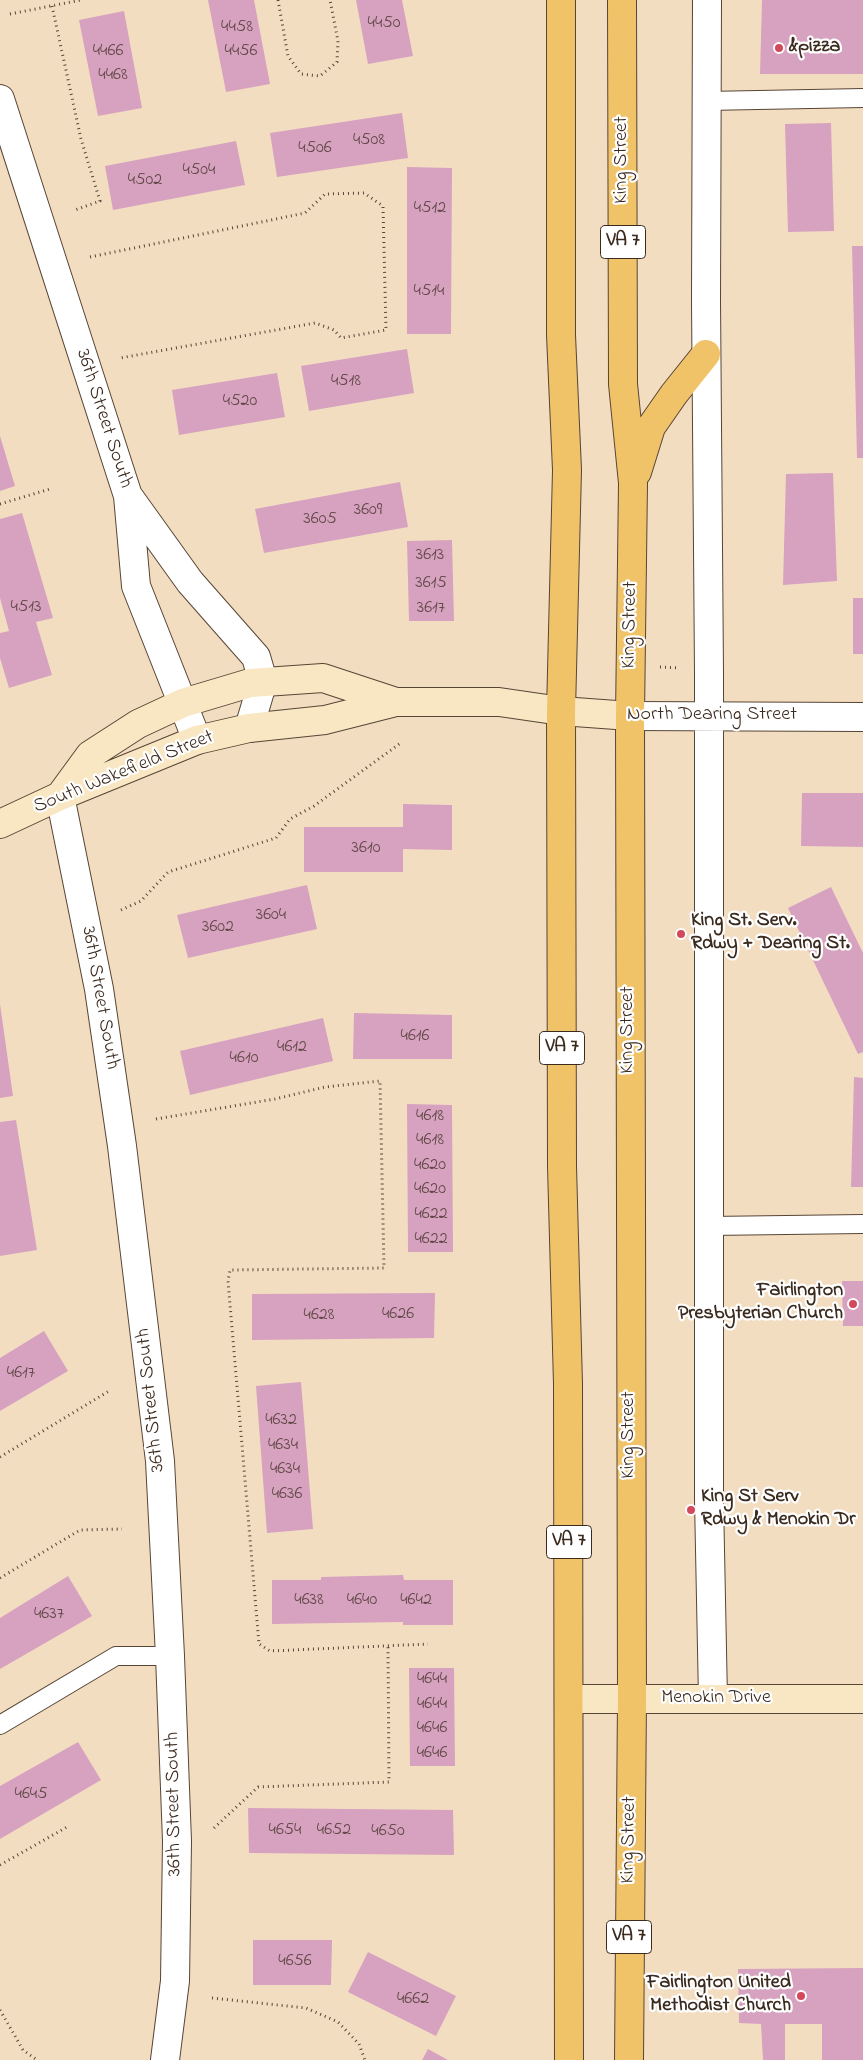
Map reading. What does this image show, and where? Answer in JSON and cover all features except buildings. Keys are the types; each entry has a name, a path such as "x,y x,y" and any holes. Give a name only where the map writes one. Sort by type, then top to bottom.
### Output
{"main road":[{"name":"VA 7","path":"561,0 561,335 567,470 561,711 562,1156 568,1384 569,2060"},
{"name":"King Street","path":"622,0 623,384 633,483 630,716 632,1699 629,2060"},
{"path":"633,483 651,427 706,354"}],"street":[{"path":"706,0 709,715 709,1500 713,1699"},
{"name":"36th Street South","path":"0,99 128,496 136,586 197,740"},
{"path":"128,496 190,582 256,657 263,681 249,728"},
{"name":"South Wakefield Street","path":"60,796 90,755 138,724 182,703 250,683 323,678 396,702"},
{"name":"South Wakefield Street","path":"0,824 60,796 197,740 249,728 325,720 396,702 499,702 561,711"},
{"name":"North Dearing Street","path":"561,711 630,716 863,717"},
{"name":"36th Street South","path":"60,796 99,989 122,1146 160,1461 176,1781 177,1912 175,1981 165,2060"},
{"name":"Menokin Drive","path":"569,1699 863,1699"}],"lane":[{"path":"706,101 863,98"},
{"path":"709,1226 863,1224"},
{"path":"0,1725 116,1656 170,1656"}],"path":[{"path":"10,14 81,0"},
{"path":"278,0 288,56 301,74 320,76 337,62 338,41 330,0"},
{"path":"52,6 81,139 100,201 74,210"},
{"path":"90,257 306,213 325,194 364,193 382,206 386,330 341,338 334,330 315,323 120,358"},
{"path":"0,504 50,489"},
{"path":"657,666 684,669"},
{"path":"121,910 141,901 168,872 276,838 290,819 314,806 402,742"},
{"path":"156,1119 275,1099 325,1087 380,1081 384,1268 230,1270 228,1282 259,1644 270,1651 428,1644"},
{"path":"0,1457 109,1391"},
{"path":"0,1578 80,1530 122,1529"},
{"path":"214,1828 258,1786 389,1782 388,1646"},
{"path":"0,1865 66,1827"},
{"path":"212,1998 306,2008 338,2022 359,2044 365,2060"},
{"path":"0,2010 24,2050 37,2060"}],"place":[{"name":"&pizza","path":"779,48"},
{"name":"King St. Serv. Rdwy + Dearing St.","path":"681,934"},
{"name":"Fairlington Presbyterian Church","path":"853,1304"},
{"name":"King St Serv Rdwy & Menokin Dr","path":"691,1510"},
{"name":"Fairlington United Methodist Church","path":"801,1996"}]}
